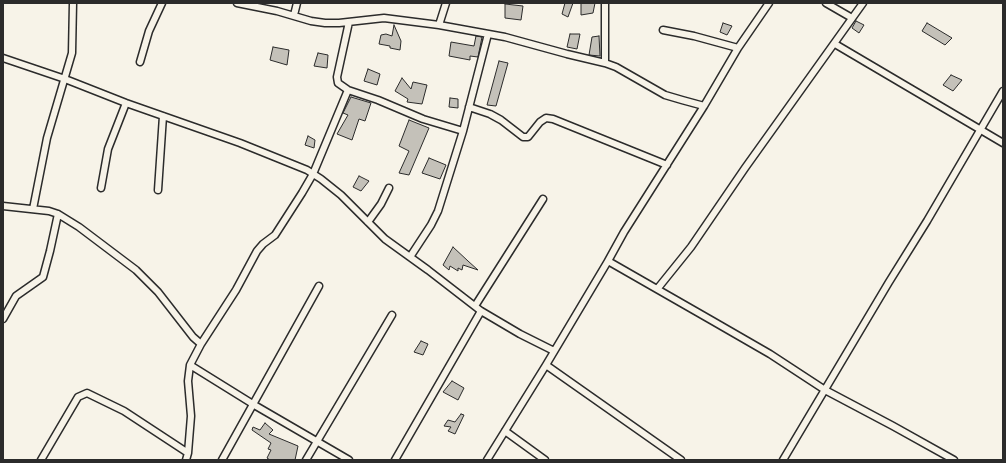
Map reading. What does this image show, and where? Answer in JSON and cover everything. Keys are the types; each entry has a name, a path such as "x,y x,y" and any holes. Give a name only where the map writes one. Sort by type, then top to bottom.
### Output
{"street":[{"path":"33,209 46,138 72,54 73,3"},
{"path":"140,62 149,31 162,3"},
{"path":"237,3 325,23 384,18 439,25 488,34 605,63 616,67 665,94 704,106"},
{"path":"294,15 297,3"},
{"path":"439,25 446,3"},
{"path":"605,3 605,63"},
{"path":"487,460 546,365 624,232 704,106 738,48 769,3"},
{"path":"826,3 852,18"},
{"path":"658,288 691,247 745,168 863,3"},
{"path":"349,22 342,60 337,77 338,83 348,90 378,100 423,119 463,132"},
{"path":"663,30 694,36 738,48"},
{"path":"410,257 431,226 438,211 463,132 488,34"},
{"path":"835,44 1003,144"},
{"path":"3,58 65,79 126,103 266,153 294,164 313,174 341,194 385,239 481,311 520,334 554,351"},
{"path":"186,460 191,416 188,381 190,365 201,344 236,290 257,251 263,244 275,235 313,174 348,90"},
{"path":"783,460 1003,91"},
{"path":"101,188 108,149 126,103"},
{"path":"469,107 490,114 501,120 522,137 528,137 540,122 546,118 553,119 667,165"},
{"path":"158,190 163,116"},
{"path":"368,222 381,204 389,188"},
{"path":"475,306 543,199"},
{"path":"3,206 49,211 58,214 79,227 136,270 158,292 193,337 201,344"},
{"path":"3,318 16,296 43,277 58,214"},
{"path":"608,261 658,288 770,354 826,390 954,460"},
{"path":"222,460 319,286"},
{"path":"395,460 481,311"},
{"path":"306,460 392,315"},
{"path":"190,365 253,404 350,460"},
{"path":"546,365 681,460"},
{"path":"41,460 78,397 87,393 124,411 188,453"},
{"path":"505,431 545,460"}],"building":[{"path":"565,3 573,3 568,17 562,14"},
{"path":"581,3 595,3 593,13 581,15"},
{"path":"505,4 523,6 521,20 505,18"},
{"path":"856,21 864,25 859,33 852,28"},
{"path":"723,23 732,26 727,35 720,32"},
{"path":"927,23 952,38 945,45 922,31"},
{"path":"394,25 401,41 400,50 379,44 381,35 386,34 392,36"},
{"path":"570,34 580,34 577,49 567,47"},
{"path":"476,36 482,37 478,57 470,56 470,60 449,56 451,42 474,46"},
{"path":"599,36 600,56 589,55 592,37"},
{"path":"273,47 289,50 287,65 270,60"},
{"path":"318,53 328,55 327,68 314,66"},
{"path":"499,61 508,63 496,106 487,105"},
{"path":"368,69 380,74 377,85 364,81"},
{"path":"951,75 962,80 953,91 943,85"},
{"path":"402,78 411,89 413,82 427,85 422,104 407,102 408,99 395,91"},
{"path":"351,97 371,103 365,121 359,119 352,140 337,134 348,115 343,113"},
{"path":"450,98 458,99 458,108 449,107"},
{"path":"409,120 429,128 409,175 399,173 409,151 399,146"},
{"path":"308,136 315,140 314,148 305,145"},
{"path":"429,158 446,165 440,179 422,173"},
{"path":"359,176 369,181 361,191 353,187"},
{"path":"453,247 478,270 463,265 462,270 458,268 458,271 450,266 449,270 443,265"},
{"path":"421,341 428,344 423,355 414,352"},
{"path":"452,381 464,388 458,400 443,392"},
{"path":"461,414 464,415 455,434 448,431 451,427 444,426 448,420 455,422"},
{"path":"265,423 273,430 269,434 298,446 295,460 270,460 267,458 271,450 268,449 271,443 252,430 253,427 260,430"}]}
